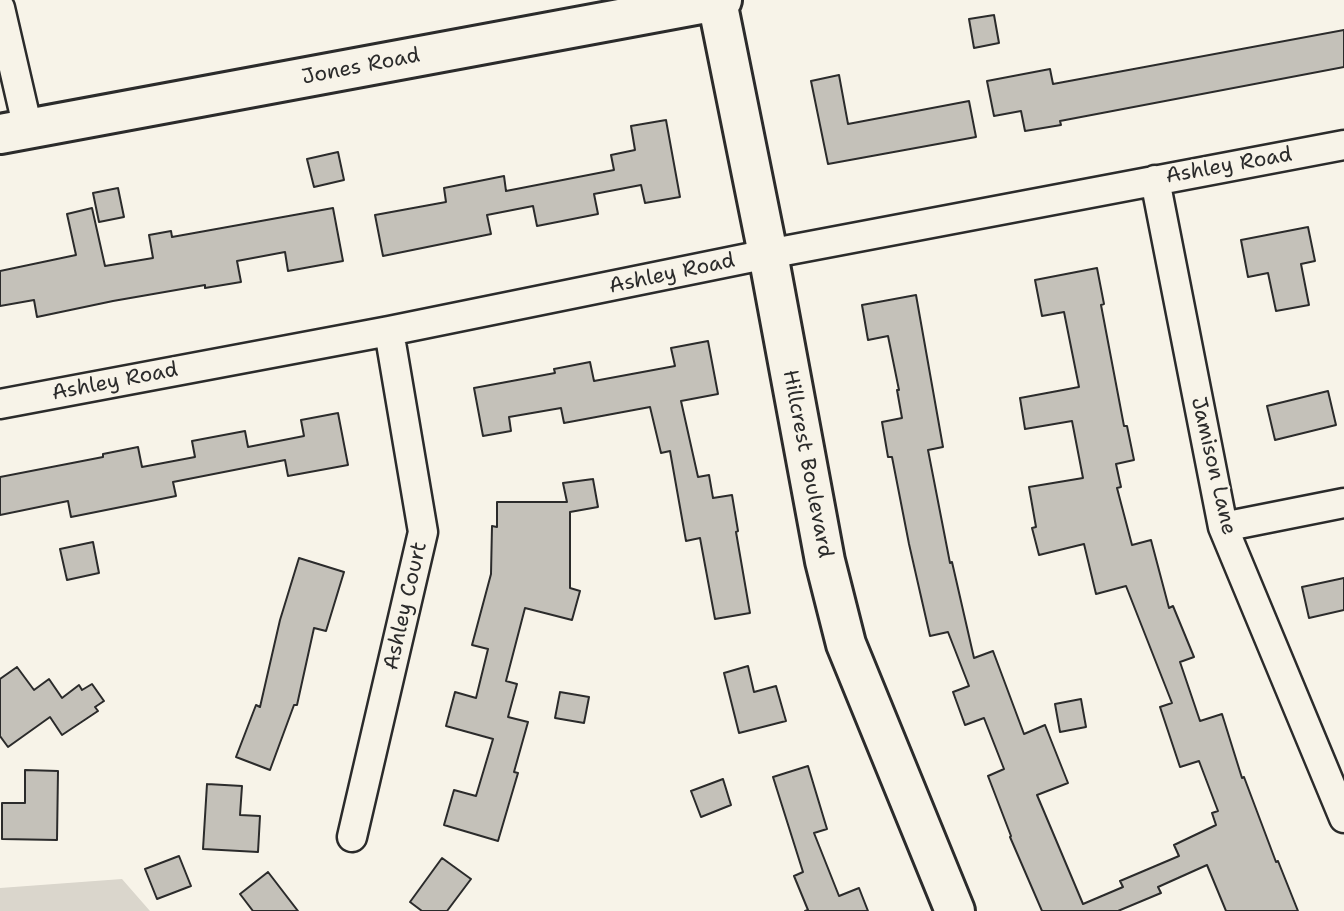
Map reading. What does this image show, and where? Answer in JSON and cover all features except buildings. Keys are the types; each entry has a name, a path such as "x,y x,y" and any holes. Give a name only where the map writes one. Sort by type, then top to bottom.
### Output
{"street":[{"name":"Jones Road","path":"14,132 718,0"},
{"name":"Hillcrest Boulevard","path":"718,0 825,561 846,644 955,911"},
{"path":"0,8 14,132"},
{"name":"Ashley Road","path":"0,404 1344,145"},
{"name":"Jamison Lane","path":"1155,180 1223,527 1344,818"},
{"name":"Ashley Court","path":"352,837 423,532 389,331"},
{"path":"1223,527 1344,503"}],"shaded area":[{"path":"122,879 150,911 0,911 0,888"}]}
